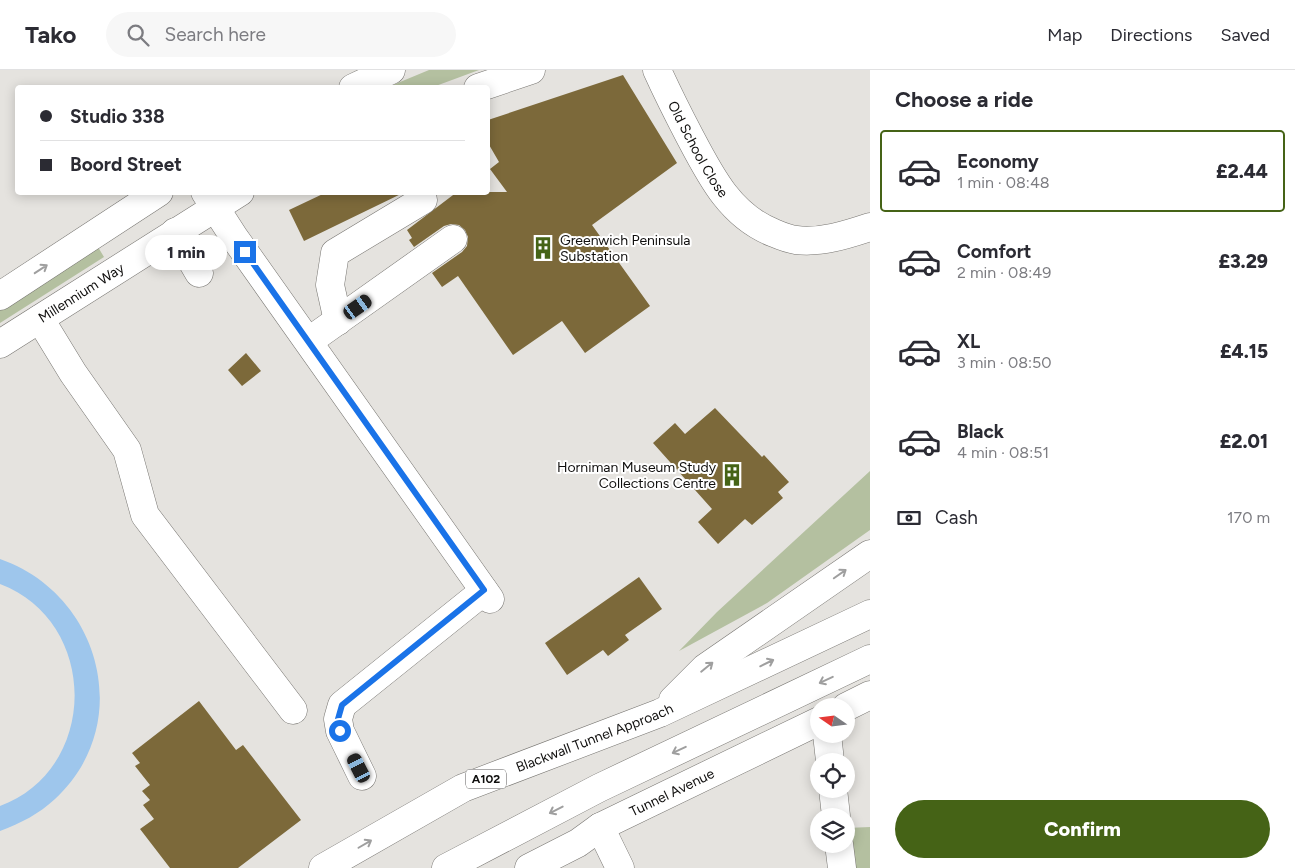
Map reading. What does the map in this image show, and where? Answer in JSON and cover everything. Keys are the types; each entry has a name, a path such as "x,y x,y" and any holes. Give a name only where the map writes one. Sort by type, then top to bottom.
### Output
{"main road":[{"path":"359,85 391,70"},
{"path":"487,85 531,70"},
{"name":"Old School Close","path":"657,70 709,174 724,195 748,220 766,230 795,240 816,241 842,236 870,227"},
{"path":"0,296 154,195"},
{"name":"Millennium Way","path":"0,344 176,232 210,200 229,195"},
{"path":"210,200 487,595 454,615 342,705 338,719 340,731 362,776"},
{"path":"338,321 330,286 335,253 423,200"},
{"path":"176,232 199,273"},
{"path":"309,341 453,239"},
{"path":"40,319 73,373 127,450 145,515 293,710"},
{"path":"660,713 705,668 870,554"},
{"name":"Blackwall Tunnel Approach","path":"323,868 463,788 660,713 870,614"},
{"path":"446,868 599,788 870,659"},
{"path":"855,703 870,696"},
{"name":"Tunnel Avenue","path":"528,868 578,843 600,827 810,725"},
{"path":"600,827 620,868"},
{"path":"840,853 842,868"}],"green space":[{"path":"429,70 479,70 438,85 393,85"},
{"path":"98,247 104,257 0,323 0,310"},
{"path":"870,471 870,530 767,603 679,651 717,612"},
{"path":"870,827 870,868 851,868 850,853 855,853 855,828"}],"water":[{"path":"0,559 35,576 63,601 83,631 96,664 100,699 95,735 80,769 55,799 43,809 29,818 0,831 0,806 33,787 56,761 70,729 75,695 70,661 56,629 33,603 0,584"}],"building":[{"path":"623,75 677,163 592,225 650,306 585,353 562,321 513,355 458,276 442,287 432,273 462,252 467,246 468,237 465,230 459,225 451,224 444,226 414,247 409,240 412,238 407,230 453,195 490,195 490,192 507,192 490,169 499,162 490,146 490,119"},
{"path":"321,195 399,195 304,241 289,210"},
{"path":"246,353 261,371 242,386 228,370"},
{"name":"Horniman Museum Study Collections Centre","path":"715,408 789,482 778,492 783,498 752,525 745,519 718,544 698,522 712,509 653,443 675,423 685,434"},
{"path":"639,577 662,609 625,635 629,640 608,656 603,650 567,675 545,643"},
{"path":"199,701 236,750 243,745 301,820 238,868 170,868 140,829 154,819 143,805 150,800 142,791 150,785 135,766 140,763 132,753"}],"place":[{"name":"Greenwich Peninsula Substation","path":"543,248"},
{"name":"Horniman Museum Study Collections Centre","path":"732,475"}],"route":[{"path":"245,252 484,590 342,705 338,719 340,731"}]}
